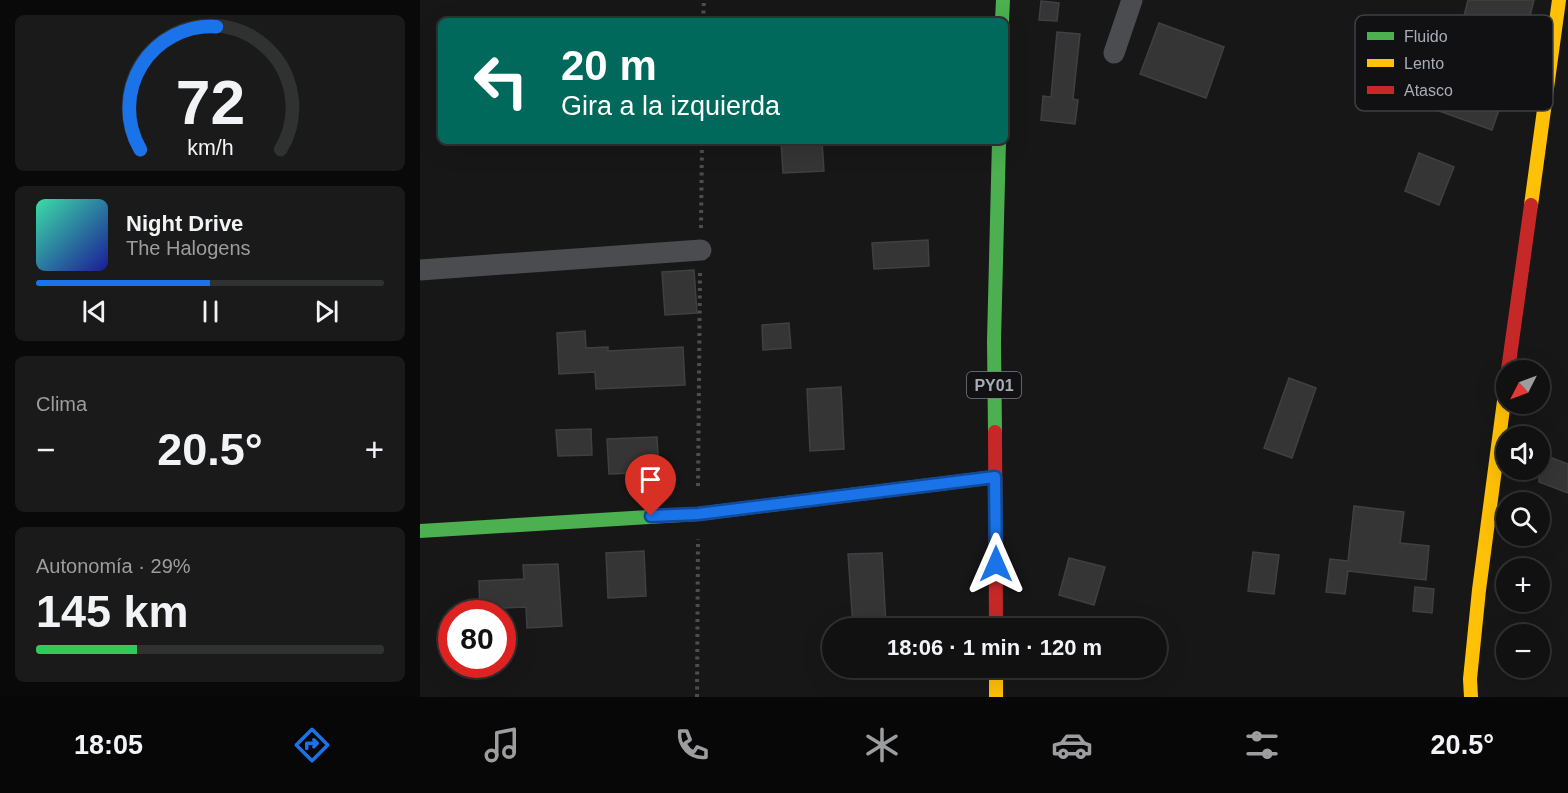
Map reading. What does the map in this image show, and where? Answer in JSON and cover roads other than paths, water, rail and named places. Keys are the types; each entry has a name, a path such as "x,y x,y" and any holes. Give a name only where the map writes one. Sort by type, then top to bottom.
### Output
{"main road":[{"path":"1002,0 1002,18"},
{"path":"1553,44 1559,0"},
{"path":"1509,360 1544,111"},
{"name":"PY01","path":"996,618 994,341 999,144"},
{"path":"1471,697 1470,679 1479,590 1502,414"},
{"path":"420,531 698,514 995,477"},
{"path":"996,678 996,697"}],"street":[{"path":"1114,53 1132,0"},
{"path":"420,270 701,250"}]}
